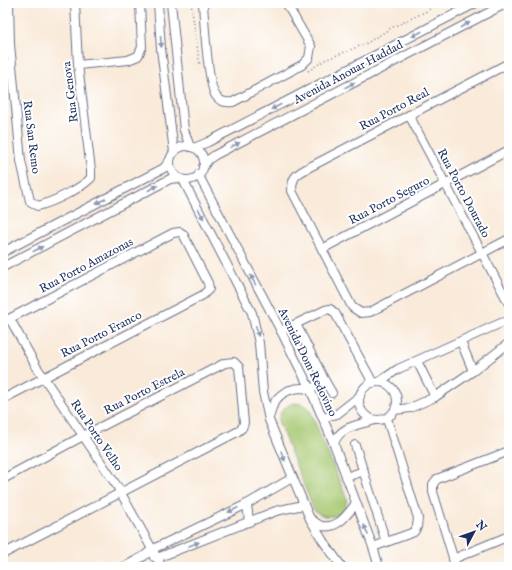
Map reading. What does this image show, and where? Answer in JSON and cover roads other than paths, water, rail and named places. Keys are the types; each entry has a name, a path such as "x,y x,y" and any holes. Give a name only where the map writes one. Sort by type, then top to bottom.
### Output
{"street":[{"name":"Rua San Remo","path":"9,3 10,44 21,161 30,202 38,206 46,204 85,184 91,178"},
{"name":"Rua Genova","path":"75,3 78,64 92,170 91,178"},
{"path":"78,64 128,60 138,56 142,47 140,3"},
{"path":"158,3 174,152"},
{"name":"Avenida Dom Redovino","path":"171,3 184,130 192,147 201,154 203,162 200,178 310,389 334,444 373,547 379,567"},
{"path":"203,3 214,93 219,99 226,102 233,102 302,65 311,54 311,46 286,3"},
{"name":"Avenida Anouar Haddad","path":"192,147 208,142 476,3"},
{"name":"Avenida Anouar Haddad","path":"201,170 208,160 215,155 507,3"},
{"name":"Rua Porto Real","path":"322,249 292,191 297,174 509,62"},
{"name":"Rua Porto Dourado","path":"409,115 509,304"},
{"path":"3,252 164,168 174,152 181,147 192,147"},
{"name":"Rua Porto Seguro","path":"322,249 509,150"},
{"path":"170,160 173,172 181,179 252,313 259,342 263,392 269,420 310,519 323,541 342,567"},
{"path":"3,267 170,179 192,179 201,170"},
{"name":"Rua Porto Franco","path":"3,399 203,295 209,290 208,283 184,234 180,232"},
{"name":"Rua Porto Amazonas","path":"6,321 173,233 180,232"},
{"path":"322,249 352,307 360,313 370,312 509,239"},
{"path":"280,331 324,310 330,309 335,313 376,382 386,384 395,392 397,404 392,415 387,419 375,420 343,430 336,436 334,444"},
{"name":"Rua Porto Velho","path":"6,321 121,493 162,567"},
{"path":"375,420 364,414 359,403 362,390 367,386 398,369 501,323 509,321"},
{"path":"296,324 332,393"},
{"path":"461,342 473,372"},
{"path":"395,410 410,408 434,397 473,372 509,343"},
{"path":"417,361 434,397"},
{"name":"Rua Porto Estrela","path":"3,479 225,363 234,362 239,367 244,418 242,428 121,493"},
{"path":"269,420 273,402 280,396 288,391 302,388 310,389 325,381"},
{"path":"323,418 337,414 360,396"},
{"path":"373,547 414,532 417,527 418,518 387,419"},
{"path":"355,445 386,542"},
{"path":"509,451 437,478 433,484 432,492 454,563 509,536"},
{"path":"346,477 364,471"},
{"path":"124,567 144,556 153,549 246,504 292,478"},
{"path":"3,554 121,493"},
{"path":"310,519 321,526 332,525 346,517 356,503"},
{"path":"246,504 249,522"},
{"path":"144,556 157,558 276,511 303,504"}]}
